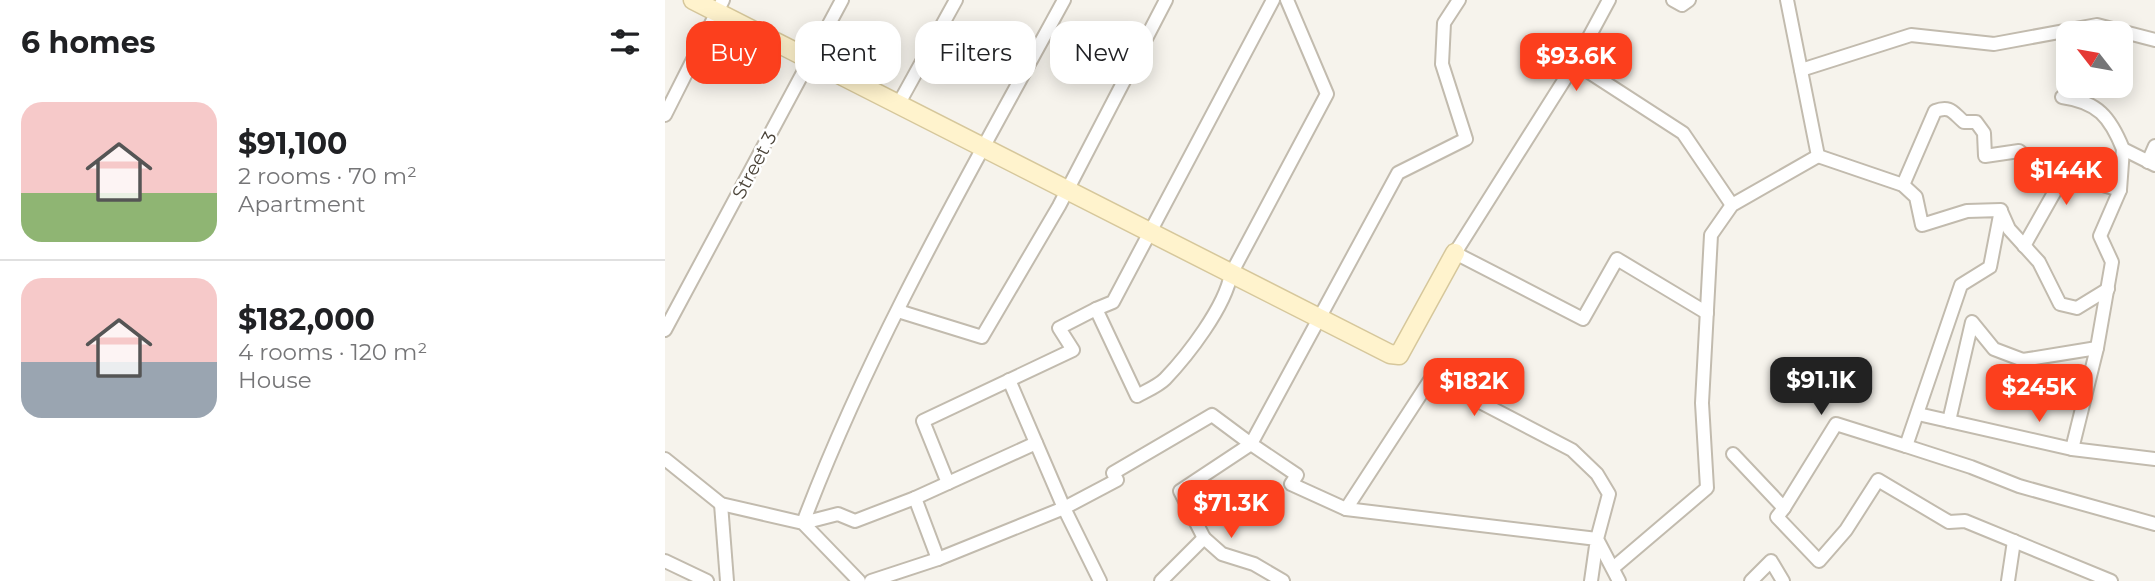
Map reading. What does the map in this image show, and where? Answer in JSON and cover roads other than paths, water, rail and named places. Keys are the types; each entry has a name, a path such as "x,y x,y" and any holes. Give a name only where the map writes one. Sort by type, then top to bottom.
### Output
{"street":[{"path":"693,0 719,6 795,51"},
{"name":"Street 3","path":"831,21 842,0"},
{"path":"898,105 956,0"},
{"path":"803,523 832,446 898,312 1064,0"},
{"path":"898,312 982,337 1066,192 1166,0"},
{"path":"948,483 923,421 1073,350 1059,328 1113,302 1273,0"},
{"path":"1096,310 1137,397 1164,381 1228,291 1231,275 1327,94 1287,0"},
{"path":"1283,581 1254,564 1222,554 1204,538 1180,491 1251,444 1398,173 1466,139 1442,64 1444,23 1459,0"},
{"path":"857,84 1231,275 1390,354 1399,355 1455,253 1575,63 1609,0"},
{"path":"1673,0 1682,5 1689,0"},
{"path":"1787,0 1818,156"},
{"path":"665,115 719,6"},
{"path":"1801,70 1911,35 1969,39 1994,44 2097,25 2155,40"},
{"path":"1575,63 1683,133 1732,205"},
{"name":"Street 3","path":"666,330 797,84"},
{"path":"2070,98 2085,100 2113,125 2123,149 2120,190 2100,236 2112,262 2108,289 2097,348 2072,449"},
{"path":"1903,185 1935,111 1943,108 1953,110 1964,122 1976,122 1984,133 1985,156 2019,151 2059,184 2093,182 2120,190"},
{"path":"2123,149 2152,163 2155,146"},
{"path":"1613,568 1707,488 1702,403 1711,235 1732,205 1818,156 1903,185 1916,197 1922,225 1967,211 2001,211"},
{"path":"2024,246 2059,184"},
{"path":"2001,211 2009,229 2039,262 2060,304 2077,308 2108,289"},
{"path":"1906,446 1961,285 1990,267 2001,211"},
{"path":"1455,253 1583,320 1617,259 1707,313"},
{"path":"1949,421 1972,322 1994,349 2023,360 2097,348"},
{"path":"1346,509 1432,377 1571,450 1597,474 1609,494 1597,538 1591,581"},
{"path":"1009,380 1064,508 1100,581"},
{"path":"1917,414 2072,449 2155,459"},
{"path":"871,581 938,559 1064,508 1117,480 1113,473 1212,415 1297,475 1291,484 1346,509 1597,538"},
{"path":"2111,581 1965,521 1949,522 1878,480 1846,530 1819,561 1777,517 1836,424 1971,467 2019,486 2155,524"},
{"path":"665,459 721,504 803,523 838,514 855,521 915,498 1036,443"},
{"path":"1733,454 1784,508"},
{"path":"915,498 938,559"},
{"path":"721,504 727,581"},
{"path":"803,523 859,581"},
{"path":"1161,581 1204,538"},
{"path":"1597,538 1619,581"},
{"path":"2008,581 2014,541"},
{"path":"665,561 707,581"},
{"path":"1751,581 1771,561 1783,581"}]}
